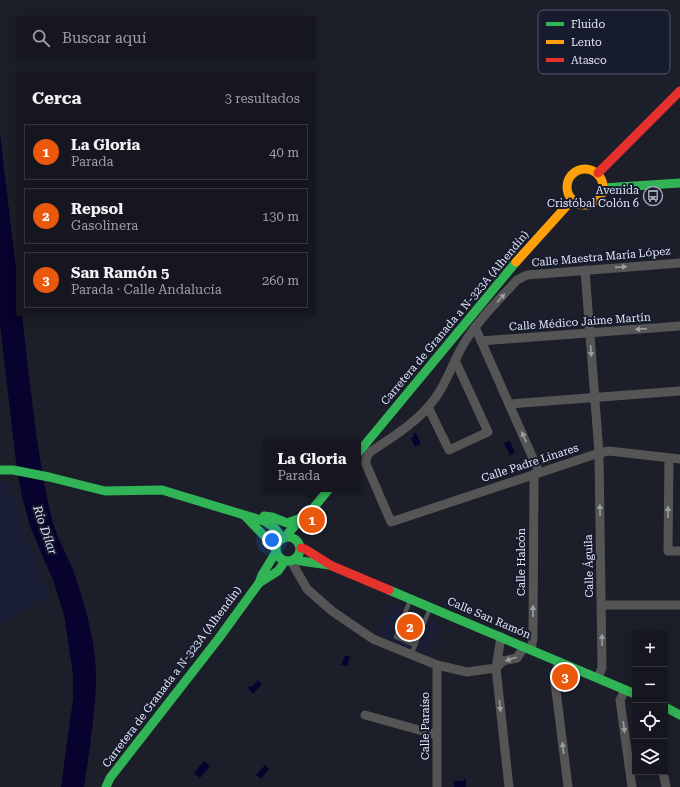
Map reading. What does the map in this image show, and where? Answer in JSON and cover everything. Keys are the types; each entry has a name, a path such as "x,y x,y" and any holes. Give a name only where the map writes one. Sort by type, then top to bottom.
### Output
{"street":[{"path":"598,173 680,91"},
{"path":"582,168 587,168 598,173 601,178 603,188 598,199 588,204 577,203 568,196 566,184 571,174 582,168"},
{"path":"603,188 680,183"},
{"name":"Carretera de Granada a N-323A (Alhendín)","path":"361,449 514,264 572,200"},
{"name":"Calle Maestra María López","path":"391,522 366,464 366,459 369,453 413,421 428,407 442,389 462,346 475,327 517,280 527,275 680,263"},
{"name":"Calle Águila","path":"585,270 599,453 602,668 598,678"},
{"name":"Calle Médico Jaime Martín","path":"481,341 680,326"},
{"path":"475,327 537,473"},
{"path":"428,407 449,450 488,432 456,360"},
{"path":"509,404 680,391"},
{"name":"Calle Padre Linares","path":"391,522 599,453 609,451 680,459"},
{"path":"669,458 668,551 680,551"},
{"path":"0,470 13,470 49,477 105,491 162,490 264,521 275,528 283,538"},
{"name":"Calle Halcón","path":"528,648 533,638 537,473"},
{"path":"276,551 276,545 300,520 306,517 327,492"},
{"path":"244,515 272,517 287,523 306,517"},
{"path":"244,515 272,543 281,559 291,561 307,589 332,611 373,639 436,665 467,672 496,668 503,661 517,658 528,648"},
{"path":"291,561 300,554 301,539 306,517"},
{"path":"283,538 291,537 301,539"},
{"name":"Calle San Ramón","path":"301,539 305,549 332,566 632,693"},
{"name":"Carretera de Granada a N-323A (Alhendín)","path":"106,787 110,778 219,638 259,583 276,551"},
{"name":"Carretera de Granada a N-323A (Alhendín)","path":"259,583 291,561"},
{"name":"Calle San Ramón","path":"291,561 332,566"},
{"path":"602,605 680,605"},
{"path":"500,637 496,668 509,787"},
{"path":"560,662 554,674 568,787"},
{"name":"Calle Paraíso","path":"436,665 437,787"},
{"path":"625,690 620,700 632,787"},
{"path":"668,708 680,708"},
{"path":"668,709 680,715"},
{"path":"365,715 437,735"},
{"path":"664,775 666,787"}],"lane":[{"path":"411,599 396,637 415,645"},
{"path":"411,655 431,607"}],"shaded area":[{"path":"0,482 12,482 10,492 16,496 23,528 50,594 0,625"},
{"path":"391,603 442,624 429,656 377,635"}],"water":[{"name":"Río Dílar","path":"0,134 16,269 16,316 22,316 41,466 53,524 81,593 91,630 95,656 96,682 92,734 84,787 61,787 73,699 73,674 64,614 53,580 30,526 22,497 16,462 0,324"},
{"path":"416,433 421,444 415,447 411,438 414,436 413,434"},
{"path":"510,441 515,453 510,455 504,443"},
{"path":"345,655 350,657 347,666 341,665"},
{"path":"258,680 262,684 253,694 248,688 250,686 252,687"},
{"path":"204,761 210,766 200,778 194,773"},
{"path":"265,765 269,769 261,779 256,775"},
{"path":"466,779 466,787 454,787 454,781 463,781"}],"traffic: fast":[{"path":"603,188 680,183"},
{"path":"361,449 516,262"},
{"path":"0,470 13,470 49,477 105,491 162,490 264,521 275,528 282,538"},
{"path":"284,538 300,520 306,517 327,492"},
{"path":"264,516 272,517 287,523 301,518"},
{"path":"246,517 276,550"},
{"path":"288,537 297,540 300,549 297,558 288,561 279,558 276,549 279,540 288,537"},
{"path":"106,787 110,778 219,638 259,583 262,575 276,552"},
{"path":"296,559 329,565"},
{"path":"259,583 278,571 285,561"},
{"path":"389,590 632,693"},
{"path":"668,709 680,715"}],"traffic: slow":[{"path":"589,169 598,174 602,180 603,187 602,194 598,200 589,205 581,205 572,200 568,194 567,183 572,174 578,170 589,169"},
{"path":"516,262 572,200"}],"traffic: jam":[{"path":"598,173 680,91"},
{"path":"301,548 332,566 389,590"}],"place":[{"name":"Avenida Cristóbal Colón 6","path":"653,196"},
{"name":"La Gloria","path":"312,520"},
{"name":"Repsol","path":"410,627"},
{"name":"San Ramón 5","path":"565,677"}]}
